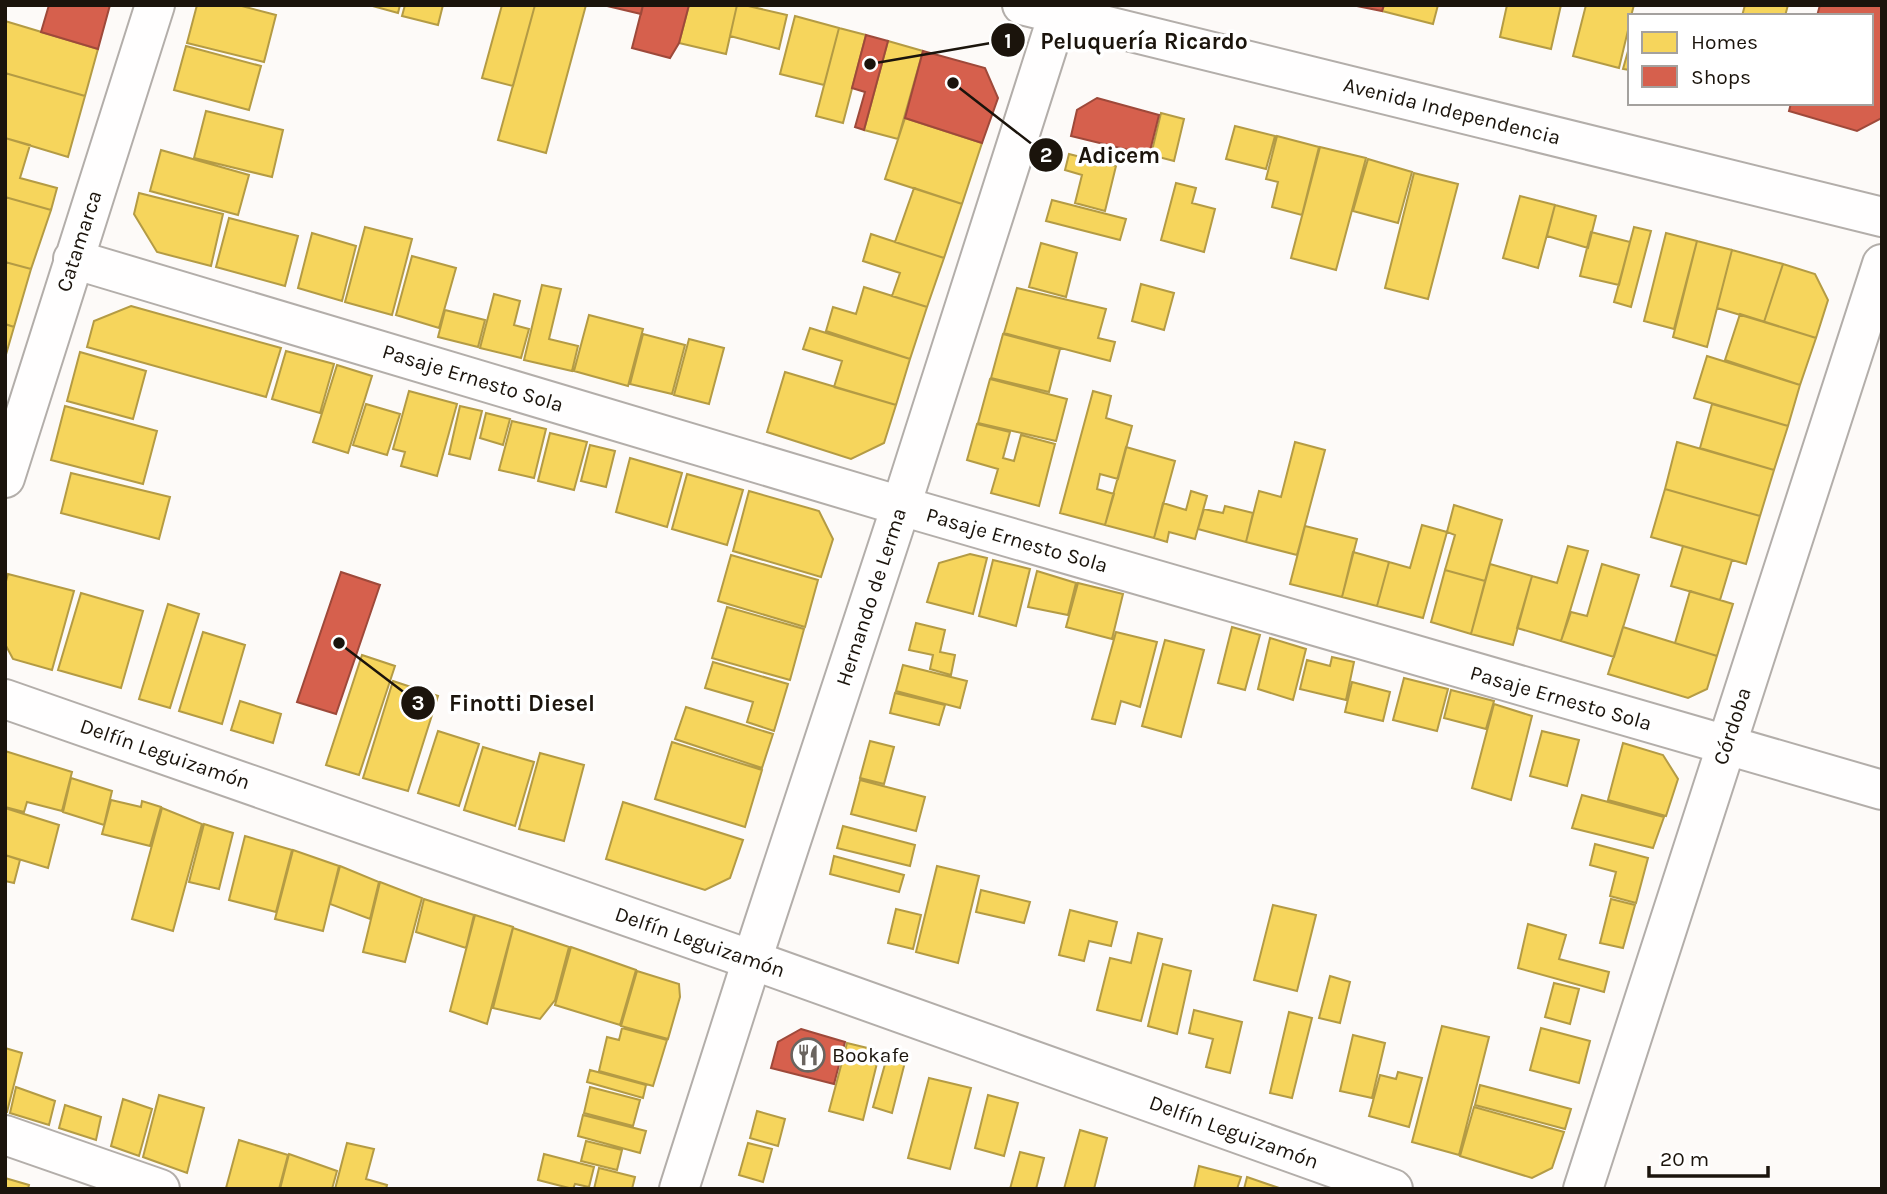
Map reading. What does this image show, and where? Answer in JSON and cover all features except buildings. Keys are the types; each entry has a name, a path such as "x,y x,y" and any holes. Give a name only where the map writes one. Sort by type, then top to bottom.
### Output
{"street":[{"name":"Catamarca","path":"5,478 155,5"},
{"name":"Avenida Independencia","path":"1047,8 1882,217"},
{"name":"Hernando de Lerma","path":"679,1189 901,506 1047,8"},
{"name":"Pasaje Ernesto Sola","path":"73,259 901,506 1882,790"},
{"name":"Córdoba","path":"1583,1189 1882,264"},
{"name":"Delfín Leguizamón","path":"5,699 752,960 1394,1189"},
{"path":"5,1135 160,1189"}],"place":[{"name":"Peluquería Ricardo","path":"870,64"},
{"name":"Adicem","path":"953,83"},
{"name":"Finotti Diesel","path":"339,643"},
{"name":"Bookafe","path":"808,1055"}]}
